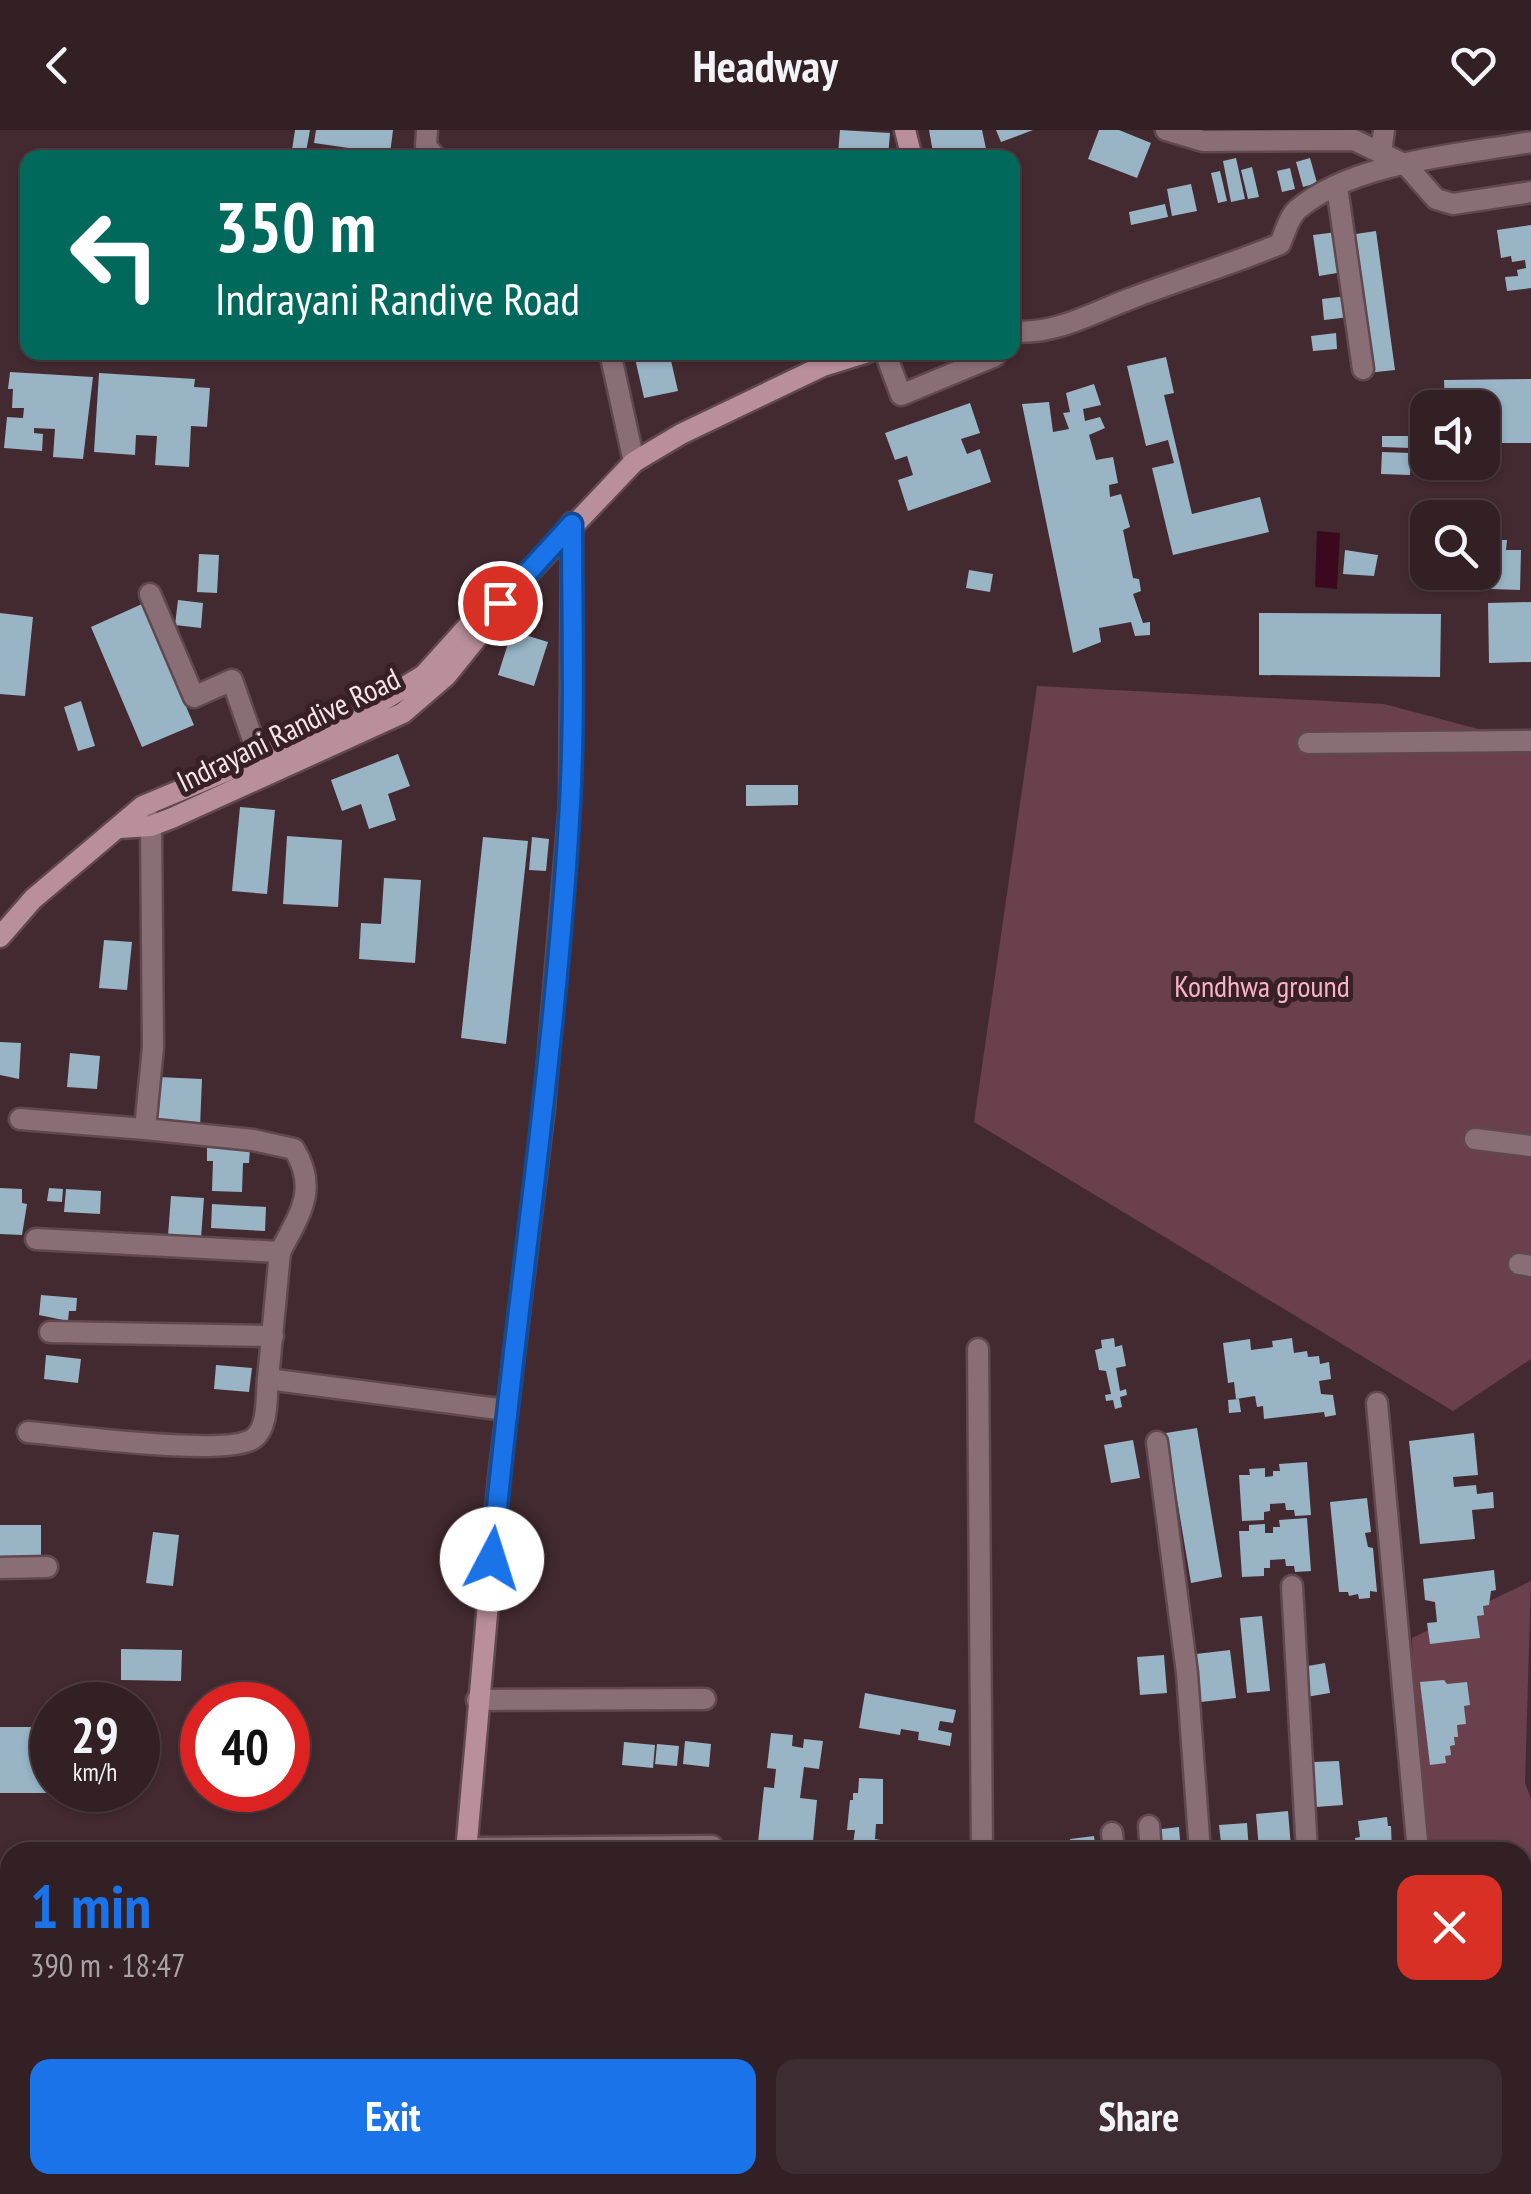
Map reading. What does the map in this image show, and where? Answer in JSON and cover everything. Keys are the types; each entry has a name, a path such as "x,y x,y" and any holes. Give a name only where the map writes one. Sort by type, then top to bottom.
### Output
{"street":[{"path":"1166,130 1214,136 1354,140 1406,165 1436,199 1453,204 1531,192"},
{"path":"1381,153 1384,130"},
{"path":"1020,333 1032,334 1072,322 1135,296 1225,268 1280,244 1295,211 1349,180 1406,165 1531,142"},
{"path":"1337,187 1363,369"},
{"path":"612,360 634,462"},
{"name":"Indrayani Randive Road","path":"147,816 230,794 403,713 446,676 500,603 634,462 821,360"},
{"path":"888,360 901,395 985,360"},
{"path":"467,1842 506,1410 544,1108 570,802 572,524"},
{"path":"150,594 194,697 232,680 259,757"},
{"name":"Indrayani Randive Road","path":"0,937 33,899 119,828 259,757 356,718 424,675 479,614 500,603"},
{"path":"1308,743 1531,741"},
{"path":"145,1130 153,1047 147,816"},
{"path":"20,1118 254,1140 294,1149 304,1165 307,1190 300,1215 280,1252 268,1378 260,1430 252,1440 212,1447 28,1432"},
{"path":"1475,1139 1531,1146"},
{"path":"36,1239 280,1252"},
{"path":"50,1332 273,1336"},
{"path":"978,1349 982,1842"},
{"path":"268,1378 506,1410"},
{"path":"1377,1403 1417,1842"},
{"path":"1157,1442 1188,1673 1199,1842"},
{"path":"0,1568 47,1568"},
{"path":"1292,1586 1306,1842"},
{"path":"478,1700 705,1699"},
{"path":"1149,1826 1150,1842"}],"green space":[{"name":"Kondhwa ground","path":"1037,686 1384,704 1531,743 1531,1359 1453,1411 974,1122"},
{"path":"1531,1581 1525,1783 1531,1799 1531,1842 1430,1842 1416,1798 1412,1638"}],"shaded area":[{"path":"1317,531 1340,533 1337,589 1315,587"}],"building":[{"path":"295,130 310,130 306,150 292,150"},
{"path":"316,130 393,130 390,150 314,143"},
{"path":"840,130 890,133 889,150 838,150"},
{"path":"929,130 982,130 986,150 933,150"},
{"path":"996,130 1033,130 1001,142"},
{"path":"1099,130 1119,130 1151,143 1137,178 1088,159"},
{"path":"1236,158 1245,199 1231,202 1223,161"},
{"path":"1310,158 1317,183 1303,187 1296,162"},
{"path":"1252,167 1259,197 1248,199 1241,170"},
{"path":"1290,168 1295,189 1282,192 1277,171"},
{"path":"1220,171 1227,201 1218,203 1211,173"},
{"path":"1191,184 1197,211 1172,216 1167,189"},
{"path":"1165,204 1168,217 1131,225 1129,212"},
{"path":"1531,225 1531,288 1507,291 1505,277 1518,276 1517,270 1526,268 1525,260 1512,262 1511,256 1501,258 1497,230"},
{"path":"1376,231 1395,370 1367,373 1349,235"},
{"path":"1337,232 1343,272 1319,276 1313,235"},
{"path":"1347,296 1350,317 1324,320 1322,299"},
{"path":"1336,333 1337,349 1313,351 1311,336"},
{"path":"1166,357 1174,393 1164,395 1192,514 1260,497 1269,532 1173,555 1152,468 1174,463 1168,440 1146,446 1127,366"},
{"path":"635,360 671,360 678,391 644,398"},
{"path":"10,372 93,377 83,459 53,457 55,429 34,428 34,433 43,434 42,451 4,448 7,417 23,418 24,408 12,408"},
{"path":"99,373 195,379 194,387 210,388 207,427 191,426 189,467 155,465 157,436 136,435 135,455 94,452"},
{"path":"1531,379 1531,443 1500,443 1500,390 1444,390 1444,380"},
{"path":"1094,384 1101,405 1083,409 1085,421 1100,417 1105,428 1089,435 1096,460 1113,457 1118,483 1109,485 1110,497 1121,494 1130,527 1123,530 1133,578 1139,579 1141,591 1133,594 1143,623 1150,622 1150,635 1135,636 1131,622 1099,628 1101,642 1073,653 1022,404 1049,402 1053,432 1069,429 1063,413 1070,412 1066,393"},
{"path":"970,403 980,433 961,439 967,454 980,449 991,482 908,511 898,480 913,475 907,456 895,460 885,433"},
{"path":"1382,436 1410,436 1410,448 1382,447"},
{"path":"1382,452 1410,453 1410,475 1381,474"},
{"path":"1500,540 1507,540 1506,550 1521,550 1520,590 1500,589"},
{"path":"1345,550 1378,555 1374,576 1343,574"},
{"path":"199,554 219,555 217,593 197,592"},
{"path":"969,570 993,574 990,592 966,588"},
{"path":"178,600 203,603 201,628 175,625"},
{"path":"1531,602 1531,662 1489,663 1488,603"},
{"path":"142,604 194,725 142,747 91,627"},
{"path":"0,613 33,617 25,696 0,694"},
{"path":"1259,613 1441,614 1440,677 1259,675"},
{"path":"512,631 548,642 534,686 498,675"},
{"path":"81,701 95,746 78,751 64,707"},
{"path":"398,754 410,786 388,794 396,820 369,829 361,804 342,811 331,780"},
{"path":"746,785 798,785 798,805 746,806"},
{"path":"240,807 275,810 267,894 232,891"},
{"path":"287,836 342,840 338,907 283,904"},
{"path":"483,837 528,841 506,1044 461,1038"},
{"path":"532,837 549,839 546,871 529,870"},
{"path":"384,878 421,880 415,963 359,959 361,923 381,924"},
{"path":"104,940 132,942 127,990 99,988"},
{"path":"0,1042 21,1043 19,1079 0,1075"},
{"path":"70,1053 100,1056 97,1089 67,1087"},
{"path":"158,1077 202,1079 200,1127 155,1125"},
{"path":"207,1147 250,1148 249,1163 243,1163 242,1192 212,1191 213,1161 207,1161"},
{"path":"0,1188 22,1189 22,1203 27,1204 22,1235 0,1234"},
{"path":"49,1188 63,1189 62,1202 47,1201"},
{"path":"66,1189 101,1191 100,1214 64,1212"},
{"path":"171,1196 204,1198 201,1238 168,1236"},
{"path":"212,1204 266,1207 265,1231 211,1228"},
{"path":"41,1295 77,1298 76,1311 69,1311 68,1321 39,1315"},
{"path":"1114,1338 1115,1347 1122,1345 1126,1366 1116,1368 1120,1391 1126,1389 1127,1395 1120,1397 1122,1407 1115,1409 1113,1400 1106,1401 1105,1395 1111,1394 1106,1371 1099,1370 1095,1350 1102,1348 1101,1340"},
{"path":"1292,1338 1294,1353 1307,1351 1308,1357 1319,1356 1320,1364 1329,1362 1331,1379 1319,1381 1321,1394 1333,1395 1336,1415 1325,1417 1324,1412 1264,1419 1263,1406 1257,1407 1255,1396 1236,1399 1234,1382 1228,1383 1223,1343 1250,1339 1251,1350 1273,1347 1272,1341"},
{"path":"46,1355 81,1359 78,1383 44,1379"},
{"path":"216,1365 252,1368 249,1392 214,1389"},
{"path":"1239,1399 1241,1412 1229,1413 1228,1400"},
{"path":"1197,1428 1222,1577 1191,1583 1166,1433"},
{"path":"1474,1433 1478,1475 1453,1477 1454,1487 1476,1485 1477,1494 1493,1492 1494,1508 1472,1510 1475,1539 1420,1544 1409,1441"},
{"path":"1133,1440 1140,1478 1111,1483 1104,1445"},
{"path":"1307,1462 1311,1515 1295,1516 1294,1510 1286,1510 1285,1503 1270,1504 1264,1520 1242,1521 1239,1475 1250,1475 1249,1469 1265,1468 1265,1477 1273,1476 1273,1471 1280,1471 1279,1464"},
{"path":"1367,1498 1371,1532 1365,1533 1368,1547 1373,1548 1377,1592 1370,1591 1370,1598 1359,1599 1358,1594 1339,1592 1330,1502"},
{"path":"1307,1518 1311,1571 1295,1572 1294,1566 1286,1566 1285,1559 1270,1560 1264,1576 1242,1577 1239,1531 1249,1531 1249,1525 1265,1524 1265,1533 1273,1533 1273,1527 1280,1527 1279,1520"},
{"path":"0,1525 41,1525 41,1558 0,1558"},
{"path":"153,1532 179,1535 173,1586 146,1583"},
{"path":"1494,1570 1496,1590 1491,1591 1489,1605 1483,1606 1484,1615 1477,1616 1480,1638 1430,1644 1427,1623 1437,1622 1435,1602 1425,1600 1423,1579"},
{"path":"1262,1616 1270,1691 1247,1693 1240,1618"},
{"path":"121,1649 182,1650 181,1681 121,1680"},
{"path":"1230,1650 1236,1698 1201,1702 1196,1654"},
{"path":"1164,1655 1167,1693 1140,1695 1137,1657"},
{"path":"1325,1663 1330,1693 1306,1697 1302,1667"},
{"path":"1444,1680 1447,1684 1467,1682 1470,1705 1464,1706 1466,1724 1457,1725 1458,1737 1454,1737 1455,1745 1450,1746 1451,1755 1445,1756 1446,1763 1430,1765 1420,1682"},
{"path":"865,1693 956,1710 953,1723 940,1721 938,1730 952,1733 950,1746 918,1740 919,1732 901,1729 900,1735 859,1728"},
{"path":"0,1727 30,1727 30,1793 0,1793"},
{"path":"771,1733 793,1735 792,1746 803,1748 804,1739 823,1741 819,1769 804,1767 800,1798 817,1800 813,1842 758,1842 764,1787 774,1788 776,1769 767,1768"},
{"path":"685,1741 711,1744 709,1767 683,1764"},
{"path":"624,1742 655,1745 653,1768 622,1765"},
{"path":"657,1744 679,1746 677,1766 655,1764"},
{"path":"1339,1761 1343,1805 1316,1807 1313,1762"},
{"path":"859,1778 883,1779 883,1824 876,1824 875,1839 881,1842 853,1842 855,1830 847,1830 850,1800 853,1793 858,1793"},
{"path":"1288,1811 1291,1842 1258,1842 1256,1814"},
{"path":"1387,1817 1392,1842 1355,1842 1355,1838 1360,1837 1358,1821"},
{"path":"1247,1823 1248,1842 1221,1842 1219,1825"},
{"path":"1179,1827 1180,1842 1155,1842 1154,1830"},
{"path":"1094,1836 1095,1842 1070,1842 1070,1839"}],"route":[{"path":"492,1559 506,1410 544,1108 570,802 572,524 500,603"}]}
